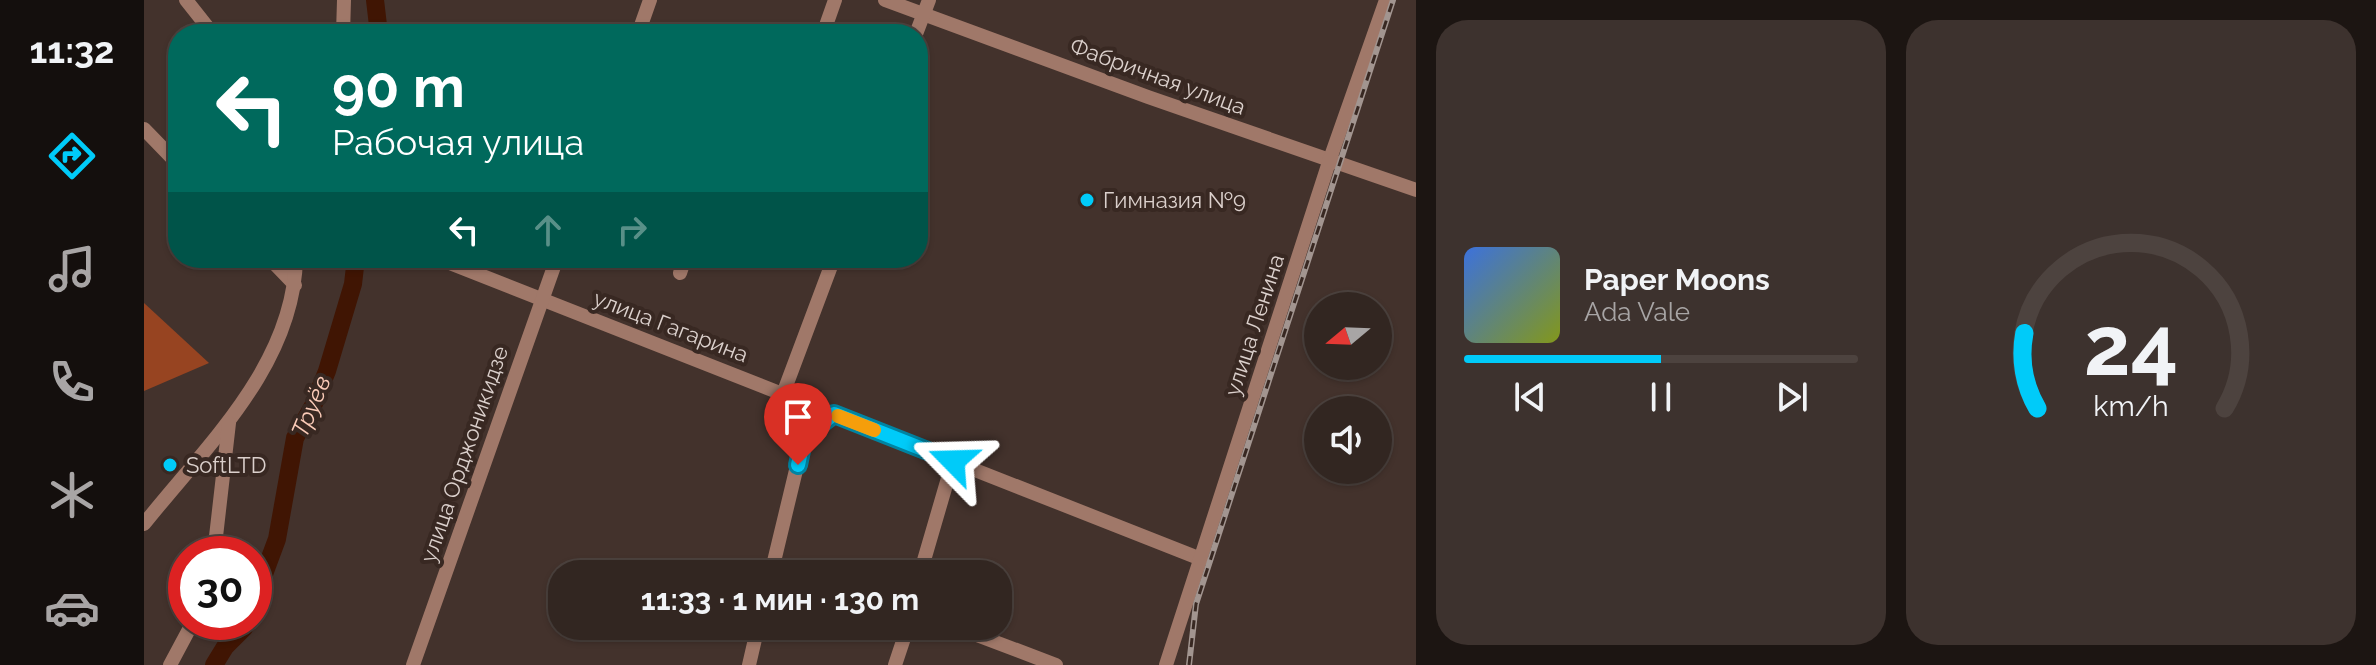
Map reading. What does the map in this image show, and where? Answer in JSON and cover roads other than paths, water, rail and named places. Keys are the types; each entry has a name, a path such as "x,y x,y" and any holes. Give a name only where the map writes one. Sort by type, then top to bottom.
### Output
{"street":[{"path":"186,0 205,24"},
{"path":"343,24 344,0"},
{"path":"642,24 650,0"},
{"path":"827,24 835,0"},
{"name":"Фабричная улица","path":"885,0 926,7 1148,97 1416,190"},
{"name":"улица Ленина","path":"1166,665 1330,159 1386,0"},
{"path":"144,129 168,154"},
{"path":"279,268 295,285"},
{"path":"144,524 230,421 270,359 295,285 296,268"},
{"name":"улица Гагарина","path":"463,268 1201,559"},
{"name":"улица Орджоникидзе","path":"413,665 553,268"},
{"path":"804,437 783,394 830,268"},
{"path":"774,560 804,437 834,414"},
{"path":"216,536 230,421"},
{"path":"924,560 953,461"},
{"path":"170,665 183,640"},
{"path":"749,665 755,640"},
{"path":"895,665 903,640"},
{"path":"990,640 1056,665"}],"waterway":[{"name":"Труёв","path":"375,0 378,24"},
{"name":"Труёв","path":"272,552 295,438 313,406 327,371 355,268"},
{"name":"Труёв","path":"214,665 232,640"}],"railway":[{"path":"1189,665 1196,604 1393,0"}],"place":[{"name":"Гимназия №9","path":"1087,200"},
{"name":"SoftLTD","path":"170,465"}]}
